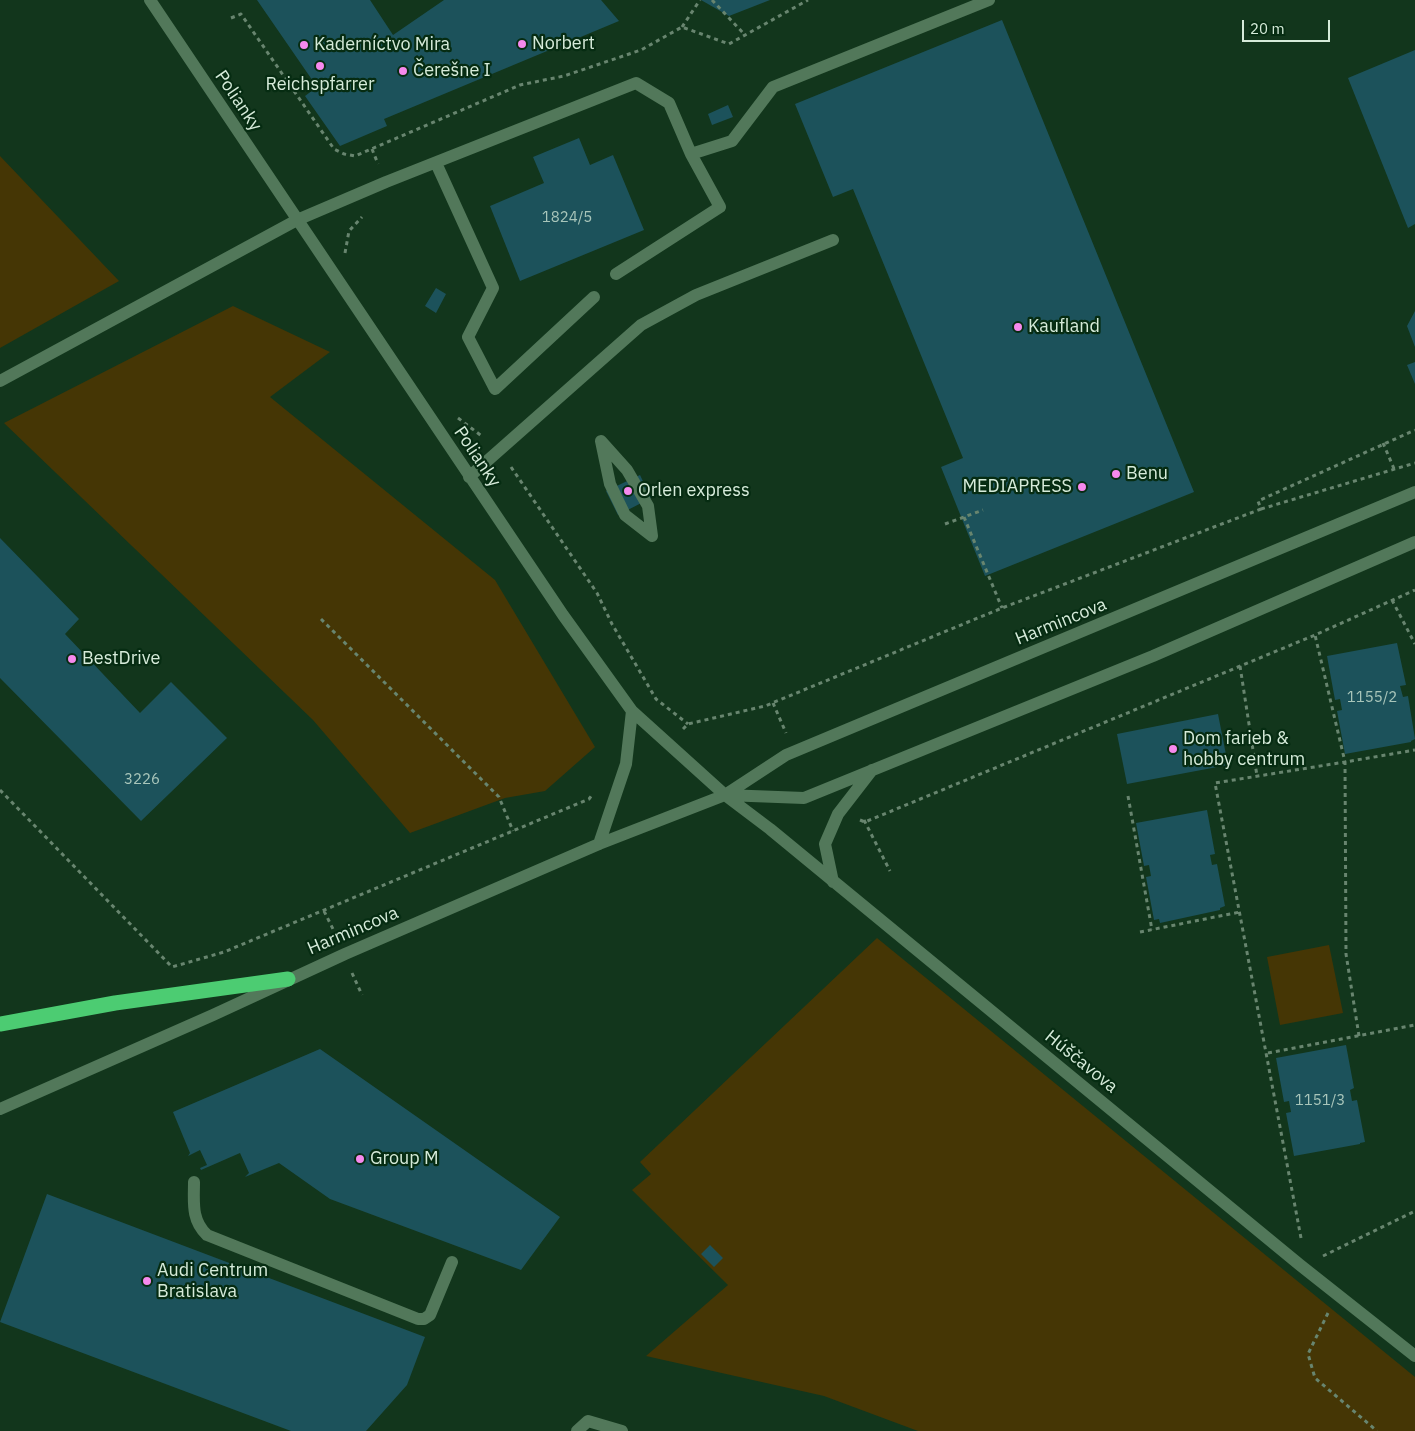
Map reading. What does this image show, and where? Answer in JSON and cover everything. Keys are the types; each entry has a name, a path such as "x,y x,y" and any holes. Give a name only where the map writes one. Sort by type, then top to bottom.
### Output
{"highway":[{"path":"0,1024 115,1002 288,979"}],"street":[{"name":"Polianky","path":"150,0 563,615 632,711 725,795"},
{"path":"691,154 732,141 773,87 989,0"},
{"path":"0,381 297,220 636,82 669,103 691,154 720,207 616,274"},
{"path":"436,163 493,288 468,337 495,389 594,297"},
{"path":"470,477 641,326 696,294 833,240"},
{"path":"601,441 627,470 648,506 652,536 625,515 610,484 601,441"},
{"name":"Harmincova","path":"0,1109 213,1015 288,979 600,844 725,795 786,755 1415,492"},
{"name":"Harmincova","path":"725,795 804,798 1154,656 1415,542"},
{"path":"600,844 626,764 632,711"},
{"path":"833,882 825,844 838,814 872,770"},
{"name":"Húščavova","path":"725,795 770,828 833,882 1415,1356"},
{"path":"194,1182 194,1213 199,1227 207,1235 418,1319 424,1319 430,1315 452,1262"},
{"path":"577,1431 588,1421 622,1431"}],"path":[{"path":"231,18 241,14 334,149 344,154 355,156 520,85 564,76 641,50 682,27 700,0"},
{"path":"712,0 746,36"},
{"path":"682,27 729,44 808,0"},
{"path":"372,149 380,169"},
{"path":"1261,509 1258,501 1382,443 1415,430"},
{"path":"1382,443 1395,471"},
{"path":"667,744 688,724 765,706 1002,608 1261,509 1415,464"},
{"path":"945,524 983,510"},
{"path":"964,517 1002,608"},
{"path":"838,814 865,822 1315,635 1415,590"},
{"path":"1392,600 1415,644"},
{"path":"321,619 499,797 513,832"},
{"path":"1315,635 1344,762 1346,954 1359,1036"},
{"path":"1240,666 1257,776"},
{"path":"1302,1240 1268,1053 1215,783 1415,750"},
{"path":"0,790 172,967 224,952 513,832 589,799 596,787"},
{"path":"1128,796 1152,930"},
{"path":"865,822 890,871"},
{"path":"1140,932 1240,912"},
{"path":"1268,1053 1415,1025"},
{"path":"1319,1258 1415,1211"},
{"path":"1337,1294 1308,1354 1315,1378 1377,1431"}],"shaded area":[{"path":"0,156 119,281 0,348"},
{"path":"233,306 330,352 270,397 495,580 595,747 545,791 505,798 410,833 313,720 4,423"},
{"path":"877,938 1415,1377 1415,1431 918,1431 824,1396 646,1356 728,1285 632,1190 651,1174 640,1162"},
{"path":"1329,945 1343,1013 1280,1025 1267,957"}],"building":[{"name":"Čerešne I","path":"257,0 370,0 393,35 444,0 601,0 619,21 384,119 387,126 340,146 305,96 317,87"},
{"path":"701,0 770,0 729,16"},
{"name":"Kaufland","path":"1002,20 1194,492 985,576 941,467 963,458 853,189 833,197 795,104"},
{"path":"1415,50 1415,224 1408,228 1348,78"},
{"path":"728,105 733,117 712,125 708,114"},
{"path":"579,138 590,165 613,155 644,230 520,281 490,206 544,183 533,157"},
{"path":"436,288 446,294 436,313 425,306"},
{"path":"1415,311 1415,347 1407,326"},
{"path":"1415,362 1415,384 1407,365"},
{"path":"640,475 651,498 618,515 606,491"},
{"path":"0,538 79,619 65,634 140,713 171,682 227,738 141,821 0,678"},
{"path":"1397,643 1406,685 1400,686 1403,697 1408,696 1415,739 1411,742 1345,754 1337,711 1342,710 1340,699 1335,700 1327,656"},
{"name":"Dom farieb & hobby centrum","path":"1218,714 1228,765 1127,784 1117,734"},
{"path":"1207,810 1215,854 1210,855 1212,865 1217,864 1225,906 1220,908 1220,910 1160,923 1159,919 1154,920 1146,877 1151,876 1149,865 1144,866 1136,823"},
{"path":"1346,1045 1354,1088 1350,1090 1352,1101 1357,1100 1365,1142 1294,1156 1286,1113 1291,1112 1289,1101 1284,1102 1276,1058"},
{"name":"Group M","path":"320,1049 560,1217 521,1270 330,1199 279,1163 245,1177 249,1173 240,1153 201,1170 200,1168 207,1165 200,1150 188,1156 190,1153 173,1112"},
{"name":"Audi Centrum Bratislava","path":"47,1194 425,1337 407,1385 366,1431 291,1431 0,1322"},
{"path":"710,1245 723,1258 714,1267 701,1254"}],"place":[{"name":"Norbert","path":"522,44"},
{"name":"Kaderníctvo Mira","path":"304,45"},
{"name":"Reichspfarrer","path":"320,66"},
{"name":"Čerešne I","path":"403,71"},
{"name":"Kaufland","path":"1018,327"},
{"name":"Benu","path":"1116,474"},
{"name":"MEDIAPRESS","path":"1082,487"},
{"name":"Orlen express","path":"628,491"},
{"name":"BestDrive","path":"72,659"},
{"name":"Dom farieb & hobby centrum","path":"1173,749"},
{"name":"Group M","path":"360,1159"},
{"name":"Audi Centrum Bratislava","path":"147,1281"}]}
